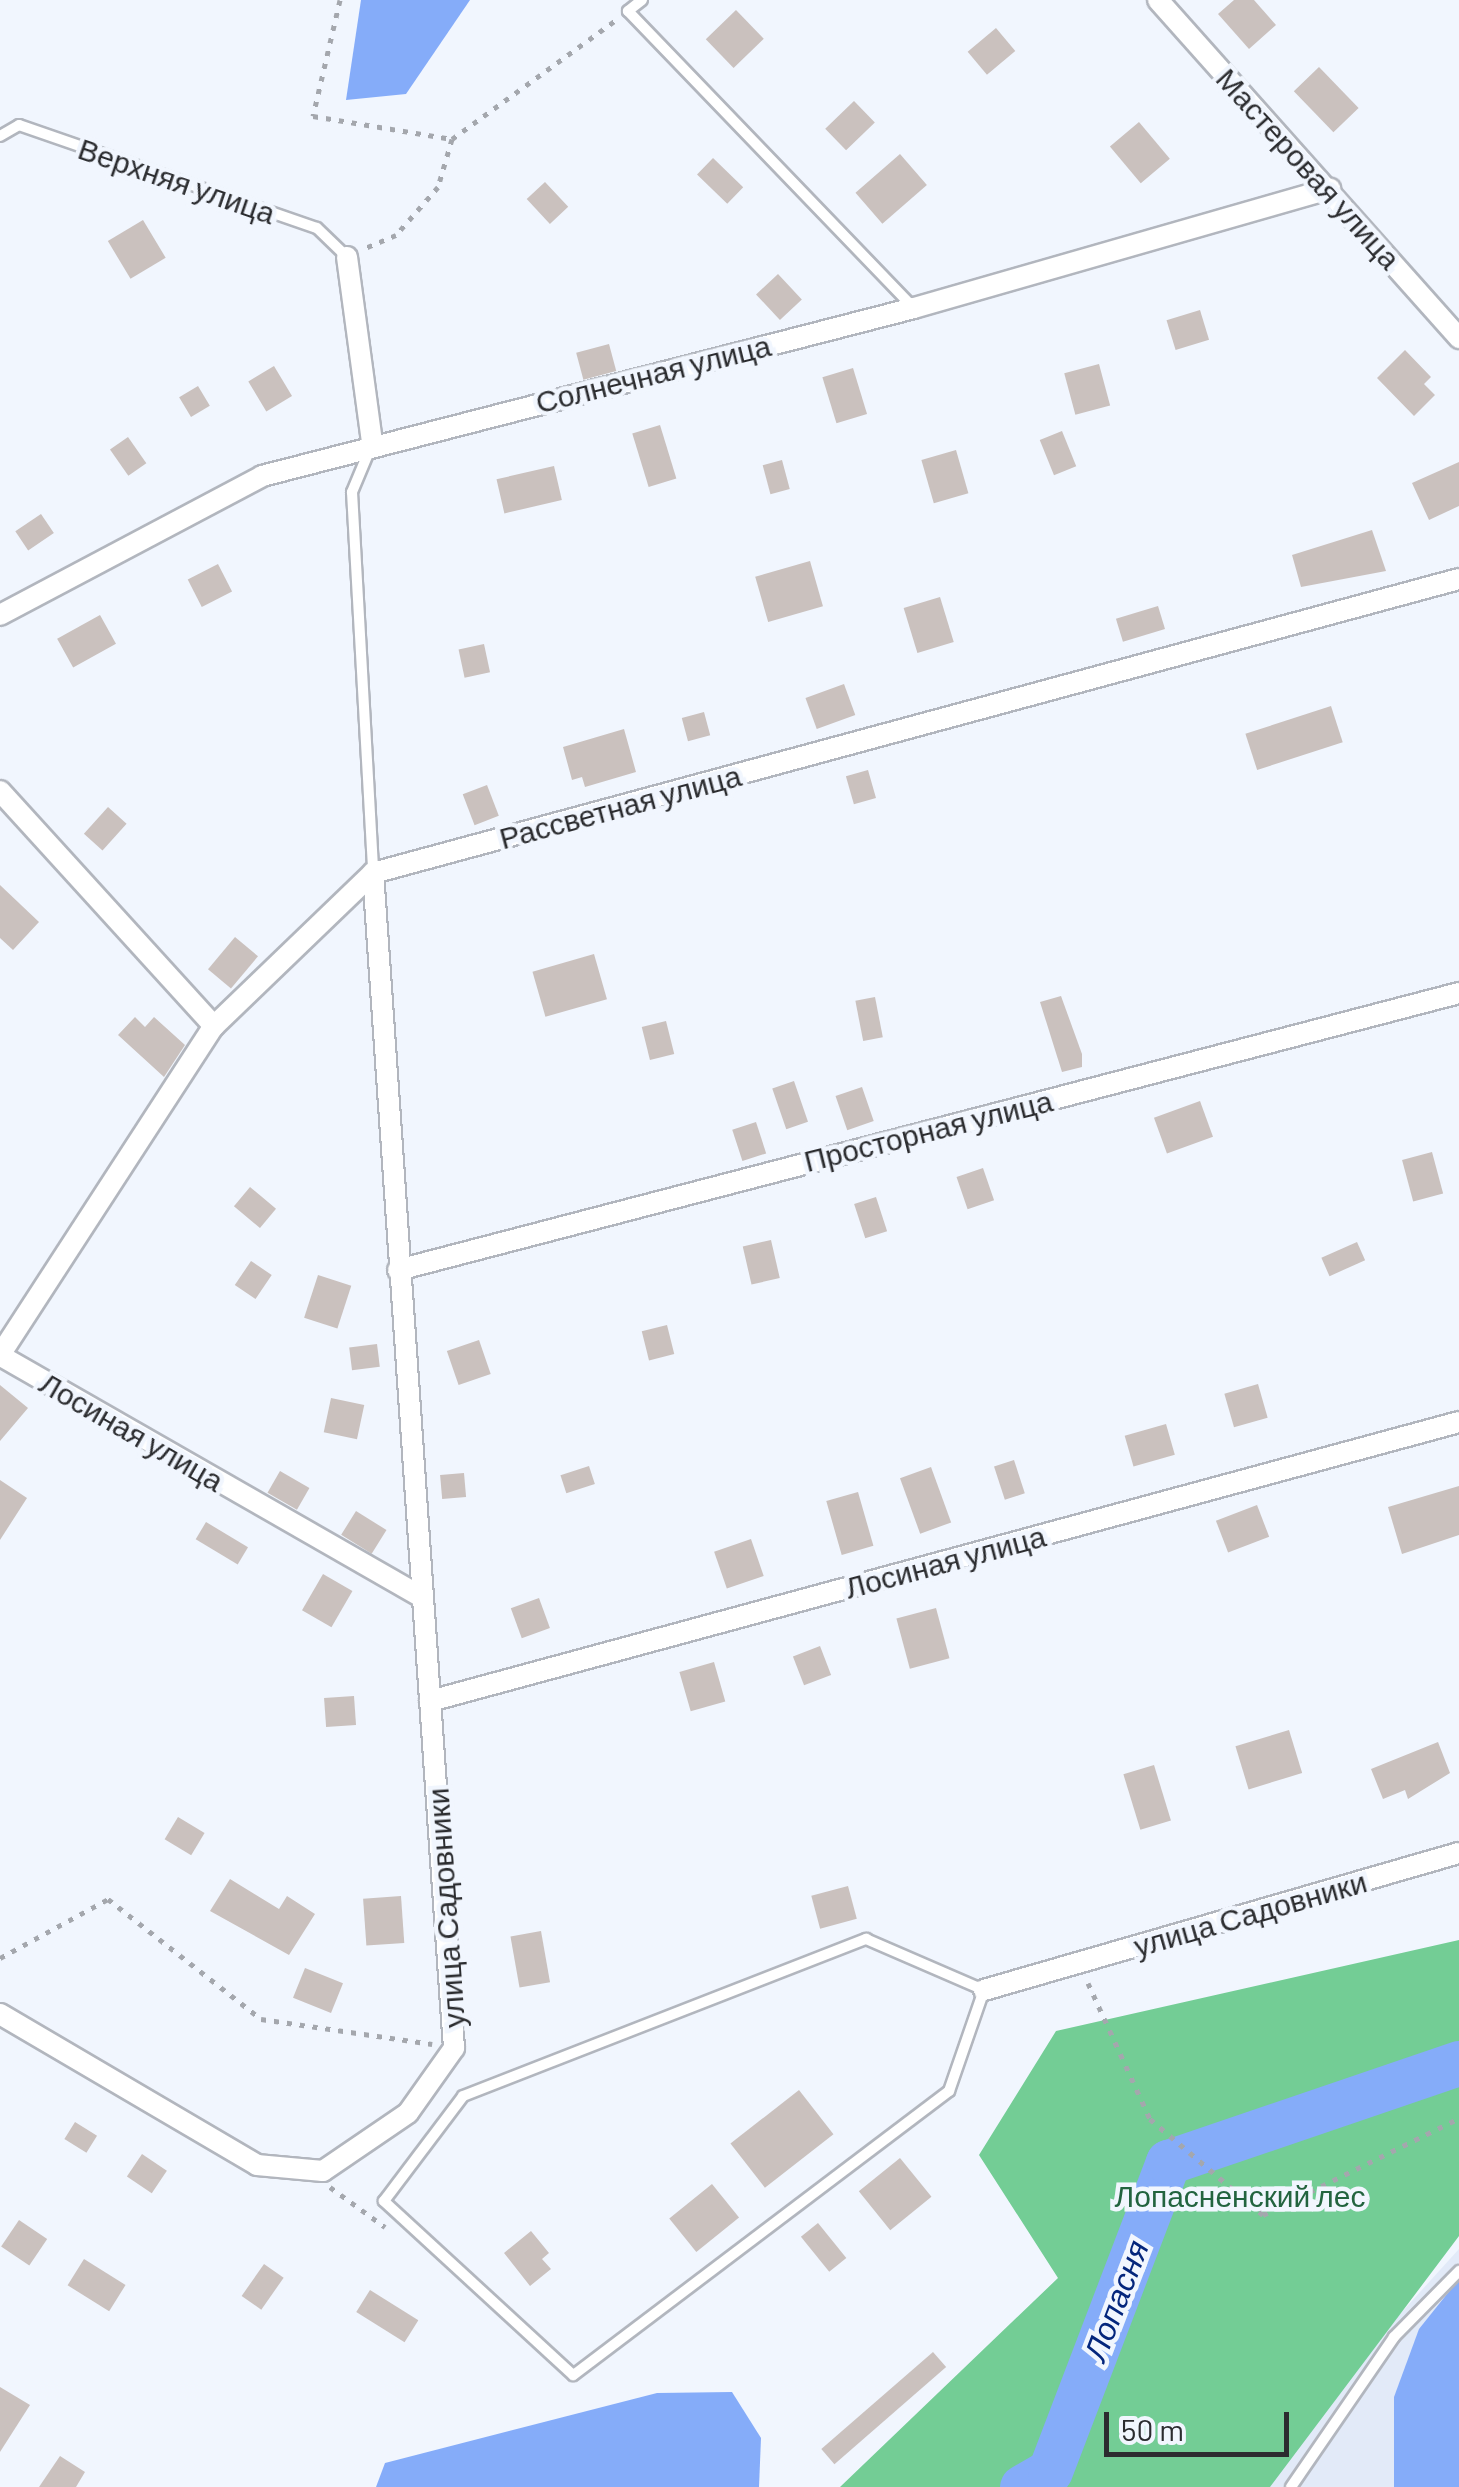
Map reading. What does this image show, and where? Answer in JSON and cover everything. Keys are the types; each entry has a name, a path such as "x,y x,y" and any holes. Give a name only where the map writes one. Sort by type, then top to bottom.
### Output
{"street":[{"name":"Мастеровая улица","path":"1158,0 1459,338"},
{"name":"Солнечная улица","path":"0,616 262,476 372,443 914,308 1330,189"},
{"path":"347,257 372,443"},
{"name":"Рассветная улица","path":"0,1355 214,1026 373,873 1459,579"},
{"path":"0,791 214,1026"},
{"name":"улица Садовники","path":"323,2170 408,2113 454,2048 373,873"},
{"name":"Просторная улица","path":"398,1270 1459,993"},
{"name":"Лосиная улица","path":"0,1355 420,1596"},
{"name":"Лосиная улица","path":"430,1700 1459,1422"},
{"name":"улица Садовники","path":"984,1990 1459,1853"},
{"path":"0,2014 257,2165 323,2170"}],"lane":[{"path":"642,0 628,11 914,308"},
{"name":"Верхняя улица","path":"0,136 20,126 317,228 347,257"},
{"path":"372,443 352,492 373,873"},
{"path":"866,1939 984,1990 949,2091 573,2375 384,2201 463,2096 866,1939"},
{"path":"1290,2487 1394,2337 1459,2272"}],"path":[{"path":"340,0 313,116 452,138"},
{"path":"347,257 396,235 438,187 452,138 628,11"},
{"path":"0,1958 108,1899 261,2020 454,2048"},
{"path":"1079,1962 1150,2120 1263,2215 1459,2118"},
{"path":"323,2170 333,2193 395,2233"}],"shaded area":[{"path":"1459,2249 1459,2487 1243,2487 1247,2483"}],"green space":[{"name":"Лопасненский лес","path":"1459,1940 1459,2236 1270,2487 840,2487 1058,2278 979,2155 1056,2031"}],"water":[{"path":"361,0 470,0 406,94 346,100"},
{"path":"1459,2279 1459,2487 1394,2487 1394,2397 1419,2329"},
{"path":"732,2392 761,2438 759,2487 376,2487 385,2463 657,2393"}],"building":[{"path":"1234,0 1254,0 1276,25 1249,49 1218,14"},
{"path":"736,10 764,39 734,68 706,39"},
{"path":"996,28 1015,51 987,75 968,52"},
{"path":"1319,67 1359,108 1333,132 1294,91"},
{"path":"854,101 875,123 846,150 825,129"},
{"path":"1139,122 1170,159 1141,183 1110,146"},
{"path":"900,154 927,185 882,224 855,193"},
{"path":"713,158 743,187 727,204 697,175"},
{"path":"545,182 568,207 550,224 527,199"},
{"path":"143,220 166,258 131,279 108,241"},
{"path":"778,274 802,300 780,320 756,294"},
{"path":"1200,310 1209,340 1176,350 1167,320"},
{"path":"609,344 616,371 583,380 576,353"},
{"path":"1405,350 1431,377 1424,384 1435,395 1414,416 1377,378"},
{"path":"1099,364 1110,406 1075,415 1064,373"},
{"path":"274,366 292,396 266,411 248,381"},
{"path":"853,368 867,414 836,423 822,377"},
{"path":"198,386 210,406 191,417 179,397"},
{"path":"660,425 676,479 649,487 632,433"},
{"path":"1062,431 1076,466 1054,475 1040,440"},
{"path":"128,437 146,463 128,476 110,450"},
{"path":"956,450 968,493 934,503 921,460"},
{"path":"782,460 790,489 770,494 763,465"},
{"path":"1459,462 1459,506 1429,520 1412,483"},
{"path":"554,466 562,500 504,513 497,479"},
{"path":"41,514 54,533 28,550 15,531"},
{"path":"1372,530 1386,571 1301,587 1292,555"},
{"path":"810,561 823,606 768,622 755,577"},
{"path":"218,564 232,592 202,607 188,579"},
{"path":"940,597 954,642 917,653 904,608"},
{"path":"1158,606 1165,629 1123,642 1116,619"},
{"path":"100,615 116,644 73,668 57,639"},
{"path":"484,644 490,672 465,678 459,649"},
{"path":"844,684 855,715 817,729 805,698"},
{"path":"1331,706 1343,742 1257,770 1245,734"},
{"path":"704,712 710,735 688,741 682,718"},
{"path":"624,729 636,772 585,787 582,777 572,780 563,747"},
{"path":"868,770 876,798 854,804 846,776"},
{"path":"487,785 499,816 475,825 463,794"},
{"path":"108,807 127,824 102,850 84,834"},
{"path":"0,885 39,922 13,950 0,938"},
{"path":"235,937 258,956 231,988 208,969"},
{"path":"594,954 607,999 545,1017 532,972"},
{"path":"1061,996 1082,1054 1082,1067 1062,1072 1040,1002"},
{"path":"875,997 883,1037 863,1041 855,1001"},
{"path":"135,1017 145,1027 154,1017 185,1045 164,1077 118,1035"},
{"path":"666,1021 674,1054 650,1060 642,1027"},
{"path":"794,1081 808,1122 786,1129 772,1088"},
{"path":"862,1087 874,1121 847,1130 836,1096"},
{"path":"1200,1101 1213,1137 1167,1153 1154,1118"},
{"path":"756,1122 766,1153 742,1161 732,1130"},
{"path":"1432,1152 1443,1194 1413,1202 1402,1160"},
{"path":"983,1168 994,1200 968,1209 957,1177"},
{"path":"250,1187 276,1209 260,1228 234,1206"},
{"path":"876,1197 887,1231 865,1238 854,1204"},
{"path":"771,1240 780,1278 752,1285 743,1247"},
{"path":"1357,1242 1365,1260 1330,1276 1321,1258"},
{"path":"251,1261 272,1275 256,1299 235,1285"},
{"path":"318,1275 351,1286 337,1329 304,1318"},
{"path":"667,1325 674,1354 649,1360 642,1331"},
{"path":"479,1340 491,1374 459,1385 447,1351"},
{"path":"377,1344 380,1367 352,1370 349,1347"},
{"path":"1258,1384 1268,1418 1234,1427 1224,1394"},
{"path":"0,1385 28,1408 0,1441"},
{"path":"331,1398 364,1405 357,1439 324,1432"},
{"path":"1166,1424 1175,1455 1133,1467 1125,1436"},
{"path":"1014,1460 1025,1493 1005,1500 994,1466"},
{"path":"589,1466 595,1484 566,1493 560,1475"},
{"path":"931,1467 951,1522 920,1534 900,1478"},
{"path":"280,1471 309,1488 297,1510 268,1493"},
{"path":"464,1473 466,1497 442,1499 440,1475"},
{"path":"0,1480 27,1498 0,1540"},
{"path":"1459,1486 1459,1535 1402,1554 1388,1507"},
{"path":"858,1492 873,1546 842,1555 826,1501"},
{"path":"1257,1505 1269,1537 1228,1553 1216,1521"},
{"path":"356,1511 387,1530 372,1554 341,1535"},
{"path":"206,1522 248,1547 238,1564 196,1539"},
{"path":"751,1539 764,1576 727,1589 714,1552"},
{"path":"323,1574 352,1591 331,1627 302,1610"},
{"path":"539,1598 550,1628 522,1638 511,1608"},
{"path":"936,1608 949,1658 910,1669 896,1619"},
{"path":"820,1646 831,1675 804,1685 793,1656"},
{"path":"714,1662 725,1701 691,1711 679,1672"},
{"path":"354,1696 356,1725 326,1727 324,1698"},
{"path":"1289,1730 1302,1773 1249,1789 1235,1746"},
{"path":"1438,1742 1450,1773 1408,1799 1405,1790 1383,1799 1371,1769"},
{"path":"1154,1765 1171,1820 1140,1830 1123,1774"},
{"path":"178,1817 205,1833 191,1855 165,1839"},
{"path":"230,1879 279,1909 287,1896 315,1914 289,1955 210,1911"},
{"path":"848,1886 857,1919 820,1929 811,1896"},
{"path":"401,1896 404,1943 366,1946 363,1899"},
{"path":"541,1931 550,1982 520,1988 510,1936"},
{"path":"305,1968 343,1983 331,2013 293,1998"},
{"path":"799,2090 833,2134 765,2188 730,2144"},
{"path":"75,2122 97,2136 86,2153 64,2139"},
{"path":"142,2154 167,2171 152,2193 127,2176"},
{"path":"900,2158 931,2197 890,2230 859,2191"},
{"path":"712,2184 739,2217 696,2252 669,2219"},
{"path":"19,2220 47,2239 29,2266 1,2247"},
{"path":"818,2223 846,2258 829,2272 801,2237"},
{"path":"531,2231 549,2253 542,2259 551,2269 530,2286 504,2253"},
{"path":"84,2259 126,2285 109,2311 68,2285"},
{"path":"264,2264 284,2278 261,2310 242,2296"},
{"path":"370,2290 418,2320 405,2342 356,2312"},
{"path":"933,2352 946,2367 834,2464 821,2449"},
{"path":"0,2387 30,2405 0,2452"},
{"path":"60,2456 85,2472 76,2487 39,2487"}],"waterway":[{"name":"Лопасня","path":"1022,2487 1050,2471 1168,2162 1459,2063"}]}
